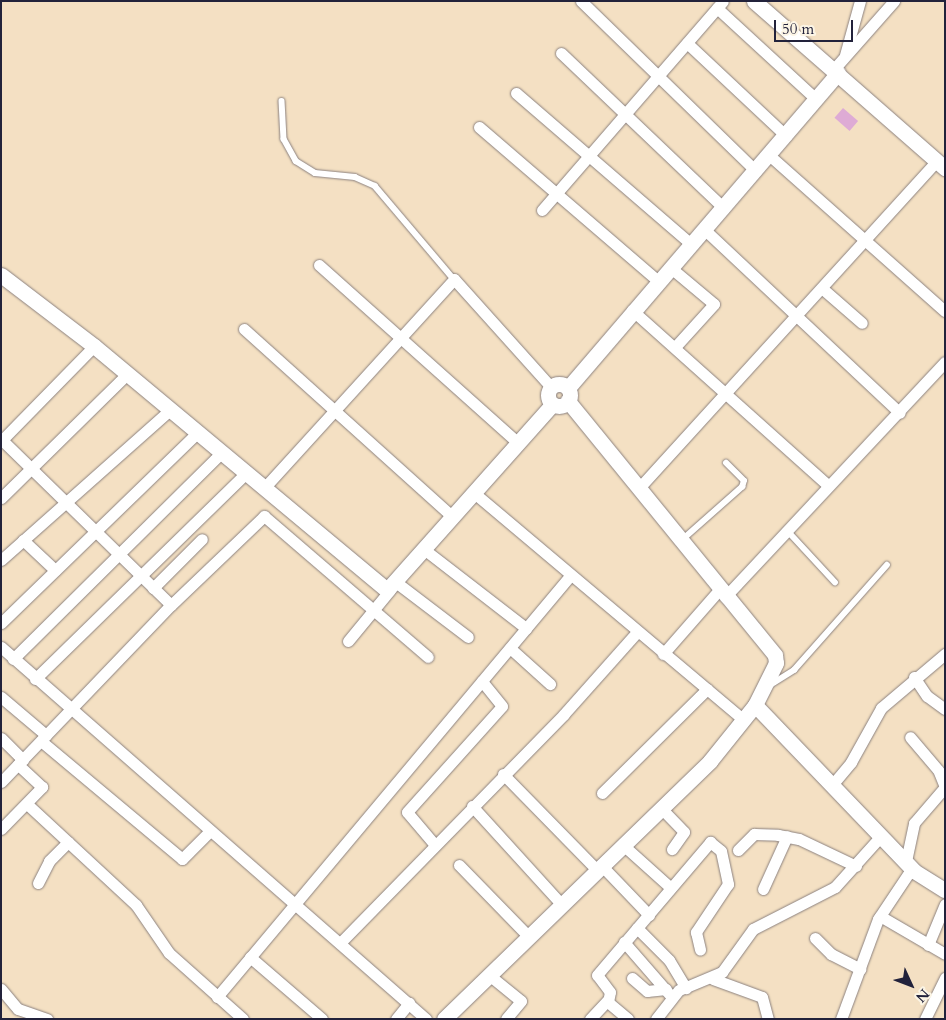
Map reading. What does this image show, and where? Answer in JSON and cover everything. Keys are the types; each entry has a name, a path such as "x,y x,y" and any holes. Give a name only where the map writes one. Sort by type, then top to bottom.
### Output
{"street":[{"path":"581,1 658,78 756,171"},
{"path":"639,488 824,290 866,242 941,165 754,1"},
{"path":"844,57 860,1"},
{"path":"348,641 473,492 553,404 568,395 632,310 659,282 786,136 816,100 844,57 894,1"},
{"path":"542,210 720,5 816,100"},
{"path":"687,43 786,136"},
{"path":"561,53 724,208"},
{"path":"516,93 692,244"},
{"path":"479,127 659,282"},
{"path":"769,155 945,311"},
{"path":"705,230 796,320 900,413"},
{"path":"319,265 518,443"},
{"path":"671,268 714,304 675,347"},
{"path":"265,487 398,336 454,279 551,388"},
{"path":"4,280 94,346 265,487 394,587 468,637"},
{"path":"824,290 862,323"},
{"path":"632,310 828,485"},
{"path":"244,329 452,516"},
{"path":"94,346 1,440 171,605"},
{"path":"663,654 787,530 828,485 944,366"},
{"path":"1,498 127,374"},
{"path":"444,1019 661,808 744,719 755,705 774,673 775,655 722,594 558,384 551,388 548,398 553,404"},
{"path":"1,560 64,502 170,410"},
{"path":"1,623 198,432"},
{"path":"222,452 119,554 6,654 426,1019"},
{"path":"34,679 139,573 247,472"},
{"path":"473,492 569,577 744,719"},
{"path":"1,782 171,605 266,516 428,657"},
{"path":"153,588 202,539"},
{"path":"23,540 55,570"},
{"path":"425,550 526,628"},
{"path":"217,997 569,577"},
{"path":"340,943 637,632"},
{"path":"510,648 550,684"},
{"path":"832,785 880,708 914,677 945,654"},
{"path":"914,677 927,696 945,709"},
{"path":"435,845 407,812 502,706 482,681"},
{"path":"602,793 707,689"},
{"path":"1,697 43,738 182,860 209,832"},
{"path":"755,705 909,865 945,890"},
{"path":"841,1019 880,916 909,865 914,823 944,792 944,784 938,770 910,737"},
{"path":"1,738 42,787 1,829"},
{"path":"503,774 648,914"},
{"path":"27,804 136,905 165,948 243,1019"},
{"path":"472,806 562,904"},
{"path":"661,808 684,832 672,849"},
{"path":"738,850 759,833 787,836 856,866"},
{"path":"763,889 787,836"},
{"path":"632,978 647,991 668,992 713,979 753,929 835,887 856,866 881,836"},
{"path":"38,883 49,861 68,842"},
{"path":"590,1019 607,1001 610,992 596,977 708,842 720,849 728,884 696,932 700,950"},
{"path":"623,845 671,888"},
{"path":"459,865 529,937"},
{"path":"928,945 945,904"},
{"path":"880,916 945,954"},
{"path":"637,928 669,960 686,988"},
{"path":"815,938 831,954 860,969"},
{"path":"624,942 668,992"},
{"path":"250,957 322,1019"},
{"path":"489,975 521,1001 509,1018"},
{"path":"925,1019 945,978"},
{"path":"713,979 762,997 768,1019"},
{"path":"1,989 18,1009 46,1019"},
{"path":"656,1019 668,992"},
{"path":"607,1001 628,1019"},
{"path":"396,1019 409,1004"}],"lane":[{"path":"282,101 284,139 296,161 315,173 355,177 375,186 454,279"},
{"path":"680,541 744,484 726,463"},
{"path":"787,530 835,582"},
{"path":"766,687 794,670 887,565"}],"building":[{"path":"843,108 858,121 850,131 834,118"}]}
